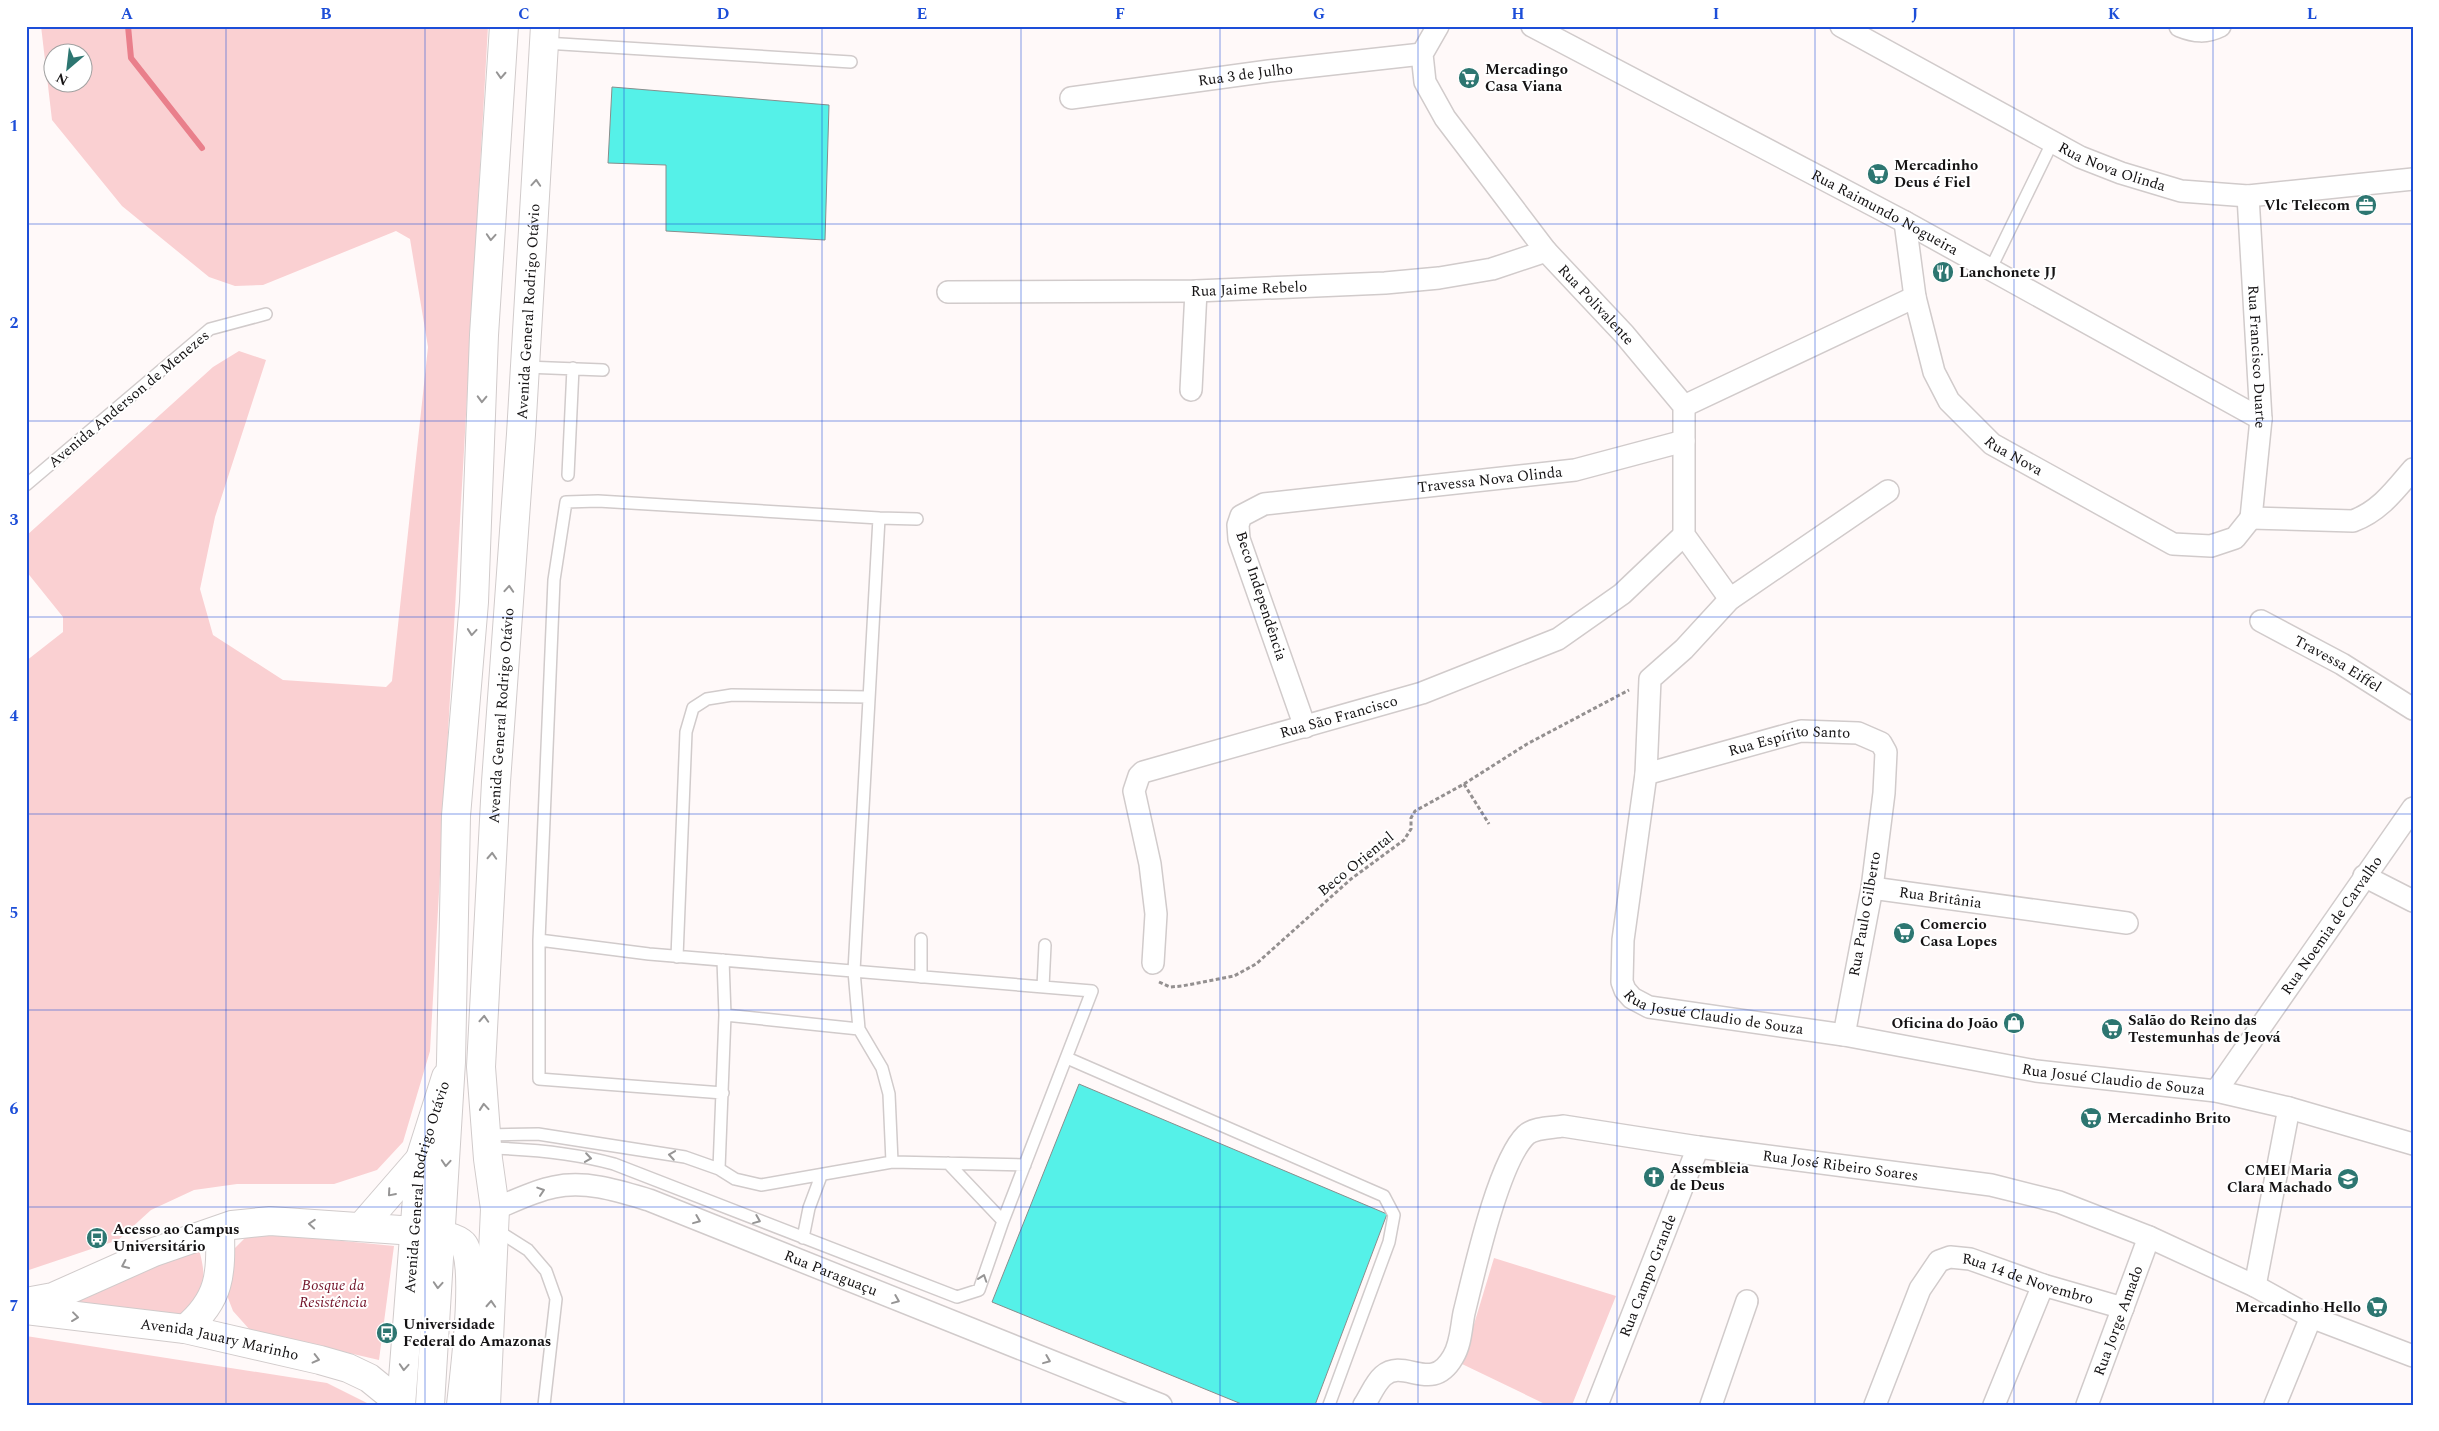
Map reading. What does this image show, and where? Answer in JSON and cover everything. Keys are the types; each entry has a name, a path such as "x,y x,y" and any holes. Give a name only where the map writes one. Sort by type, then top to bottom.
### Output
{"main road":[{"name":"Avenida General Rodrigo Otávio","path":"430,1405 451,1062 456,816 474,602 484,335 504,26"},
{"name":"Avenida General Rodrigo Otávio","path":"486,1405 495,1219 481,1067 496,782 521,434 545,35"},
{"name":"Avenida General Rodrigo Otávio","path":"401,1404 420,1159 451,1062"},
{"path":"361,1227 420,1159"},
{"path":"26,1302 53,1297 154,1252 246,1223 270,1221 415,1231 458,1240 464,1245 468,1255 470,1278 461,1405"},
{"path":"185,1329 202,1313 216,1291 221,1265 220,1230"},
{"path":"216,1291 235,1340"},
{"name":"Avenida Jauary Marinho","path":"26,1310 185,1329 348,1368 369,1378 401,1404"}],"street":[{"path":"1422,54 1438,26"},
{"name":"Rua Raimundo Nogueira","path":"1532,26 1991,268 2261,419"},
{"name":"Rua Nova Olinda","path":"1842,26 2080,157 2121,173 2181,192 2248,196 2413,179"},
{"path":"2180,26 2192,31 2209,31 2220,26"},
{"name":"Rua 3 de Julho","path":"1071,98 1270,71 1422,54"},
{"name":"Rua Polivalente","path":"1422,54 1425,82 1445,118 1546,251 1624,334 1684,406"},
{"name":"Rua Francisco Duarte","path":"2248,196 2261,419 2251,518"},
{"name":"Rua Nova","path":"1905,222 1915,296 1934,372 1949,400 1992,444 2173,544 2212,546 2235,538 2251,518"},
{"name":"Rua Jaime Rebelo","path":"948,292 1196,291 1386,283 1440,278 1492,269 1546,251"},
{"path":"1191,390 1196,291"},
{"path":"1730,599 1684,535 1684,406 1915,296"},
{"name":"Travessa Nova Olinda","path":"1292,501 1575,470 1684,441"},
{"path":"2251,518 2353,521 2368,515 2379,507 2413,469"},
{"path":"1650,679 1684,649 1730,599 1888,491"},
{"name":"Beco Independência","path":"1292,501 1264,504 1248,510 1241,516 1238,525 1239,538 1305,727"},
{"name":"Rua São Francisco","path":"1152,963 1156,914 1150,864 1134,792 1139,776 1143,772 1422,693 1558,639 1622,594 1684,535"},
{"name":"Travessa Eiffel","path":"2261,621 2342,664 2413,709"},
{"name":"Rua Josué Claudio de Souza","path":"1650,679 1646,774 1623,940 1622,982 1625,990 1632,998 1649,1006 1844,1034 2036,1071 2216,1091 2289,1108 2413,1144"},
{"name":"Rua Espírito Santo","path":"1646,774 1800,731 1837,730 1858,733 1881,743 1886,752 1884,794"},
{"name":"Rua Paulo Gilberto","path":"1844,1034 1872,888 1884,794"},
{"name":"Rua Noemia de Carvalho","path":"2216,1091 2413,808"},
{"path":"2364,876 2413,901"},
{"name":"Rua Britânia","path":"1872,888 2128,923"},
{"path":"2255,1286 2289,1108"},
{"name":"Rua José Ribeiro Soares","path":"1364,1405 1382,1376 1389,1373 1398,1371 1431,1376 1442,1372 1454,1355 1472,1281 1499,1185 1517,1149 1527,1134 1541,1129 1563,1126 1698,1148 1991,1185 2059,1202 2149,1237 2255,1286 2311,1317 2413,1356"},
{"name":"Rua Campo Grande","path":"1597,1405 1698,1148"},
{"name":"Rua Paraguaçu","path":"495,1219 554,1186 584,1185 615,1190 649,1200 1161,1405"},
{"name":"Rua Jorge Amado","path":"2087,1405 2149,1237"},
{"name":"Rua 14 de Novembro","path":"1875,1405 1920,1289 1939,1261 1950,1257 1970,1259 2043,1285 2124,1308"},
{"path":"1994,1405 2043,1285"},
{"path":"1711,1405 1730,1357 1747,1301"},
{"path":"2275,1405 2311,1317"}],"lane":[{"path":"545,35 851,62"},
{"path":"1991,268 2052,143"},
{"name":"Avenida Anderson de Menezes","path":"26,485 210,329 266,314"},
{"path":"524,367 603,370"},
{"path":"568,475 573,368"},
{"path":"723,1093 539,1079 539,940 554,580 566,502 598,501 917,519"},
{"path":"879,518 854,971 859,1030 882,1068 890,1094 892,1162"},
{"path":"677,956 686,732 693,708 707,699 732,695 869,698"},
{"path":"921,939 921,977"},
{"path":"487,1142 515,1149 598,1160 957,1297 979,1290 1003,1222 1092,991 677,956 539,940"},
{"path":"1043,987 1045,945"},
{"path":"719,1169 725,1015 723,960"},
{"path":"725,1015 859,1030"},
{"path":"1067,1058 1384,1196 1394,1215 1389,1242 1329,1405"},
{"path":"487,1142 538,1134 587,1140 685,1156 719,1169 735,1179 761,1184 821,1176 892,1162 1026,1165"},
{"path":"948,1163 1003,1222"},
{"path":"803,1238 809,1208 821,1176"},
{"path":"495,1219 528,1250 546,1271 556,1299 544,1405"}],"path":[{"name":"Beco Oriental","path":"1152,963 1155,980 1170,987 1234,976 1256,964 1351,879 1404,840 1411,829 1411,818 1415,811 1464,784 1527,744 1650,679"},
{"path":"1464,784 1488,824"}],"green space":[{"path":"41,26 488,26 430,1051 403,1142 377,1170 334,1184 237,1184 194,1190 151,1210 118,1240 26,1271 26,661 63,632 63,617 26,571 26,536 213,367 239,351 266,360 215,517 200,589 213,635 283,680 386,687 392,681 428,347 410,239 396,231 263,285 235,286 209,277 122,206 52,120 49,92 92,92 92,42 43,42"},
{"name":"Bosque da Resistência","path":"251,1232 394,1246 379,1360 250,1330 233,1311 228,1298 227,1273 235,1248"},
{"path":"185,1248 199,1250 202,1262 203,1283 201,1292 192,1309 174,1325 66,1305"},
{"path":"1494,1258 1616,1296 1572,1405 1547,1405 1462,1364"},
{"path":"26,1336 327,1383 371,1405 26,1405"}],"building":[{"path":"612,87 829,105 825,240 666,231 666,165 608,163"},
{"path":"1079,1084 1387,1214 1315,1405 1244,1405 992,1302"}],"waterway":[{"path":"128,26 131,58 202,148"}],"place":[{"name":"Mercadingo Casa Viana","path":"1469,78"},
{"name":"Mercadinho Deus é Fiel","path":"1878,174"},
{"name":"Vlc Telecom","path":"2366,205"},
{"name":"Lanchonete JJ","path":"1943,272"},
{"name":"Comercio Casa Lopes","path":"1904,933"},
{"name":"Oficina do João","path":"2014,1023"},
{"name":"Salão do Reino das Testemunhas de Jeová","path":"2112,1029"},
{"name":"Mercadinho Brito","path":"2091,1118"},
{"name":"Assembleia de Deus","path":"1654,1177"},
{"name":"CMEI Maria Clara Machado","path":"2348,1179"},
{"name":"Acesso ao Campus Universitário","path":"97,1238"},
{"name":"Mercadinho Hello","path":"2377,1307"},
{"name":"Universidade Federal do Amazonas","path":"387,1333"}]}
